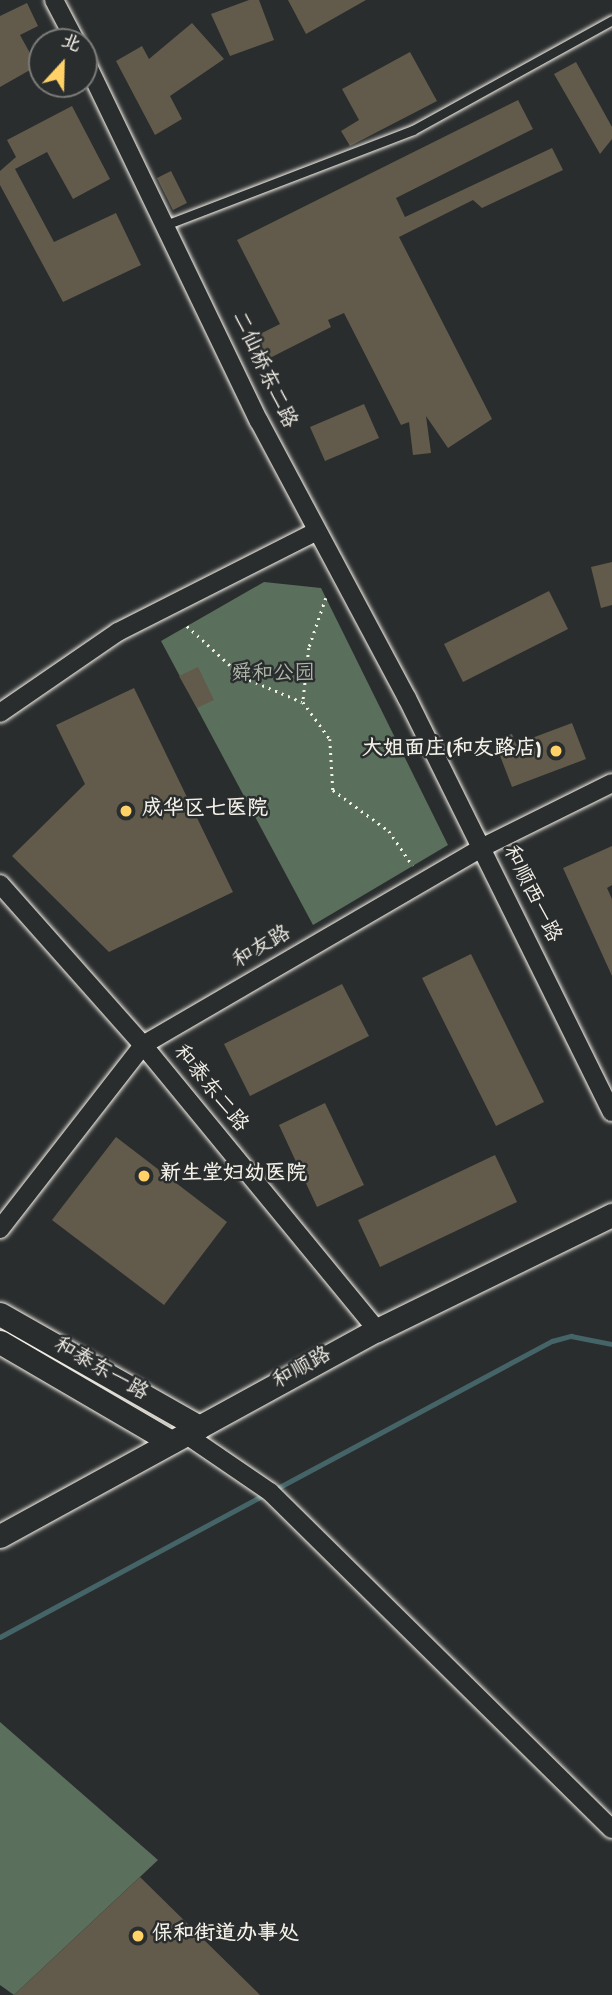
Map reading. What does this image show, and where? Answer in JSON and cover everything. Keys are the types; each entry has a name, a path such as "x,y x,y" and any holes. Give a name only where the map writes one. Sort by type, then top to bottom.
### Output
{"street":[{"path":"54,0 69,28"},
{"name":"二仙桥东二路","path":"98,86 168,224 314,532 407,698"},
{"path":"0,713 118,632 314,532"},
{"name":"和顺西一路","path":"407,698 612,1112"},
{"name":"和友路","path":"0,1229 143,1045 481,848 612,783"},
{"name":"和泰东二路","path":"0,884 143,1045 377,1330"},
{"name":"和顺路","path":"0,1536 377,1330 612,1215"},
{"name":"和泰东一路","path":"0,1314 185,1435"},
{"path":"0,1342 185,1435 270,1492 612,1829"}],"lane":[{"path":"168,224 414,130 612,20"}],"path":[{"path":"303,702 309,648 327,598"},
{"path":"187,626 243,677 303,702 330,739 333,789 388,831 413,866"}],"green space":[{"name":"舜和公园","path":"264,582 321,588 448,845 313,925 161,641"},
{"path":"0,1722 158,1860 14,1995 0,1985"}],"building":[{"path":"249,0 259,0 274,40 230,56 211,14"},
{"path":"288,0 366,0 306,34"},
{"path":"27,3 38,26 28,28 28,31 20,35 28,50 28,71 0,87 0,16"},
{"path":"192,23 224,59 170,96 182,119 155,135 116,61 142,46 149,59"},
{"path":"410,52 437,101 350,146 341,131 359,120 342,89"},
{"path":"576,62 612,127 612,139 600,154 554,74"},
{"path":"518,100 533,129 396,198 405,217 552,148 563,170 482,208 473,200 399,237 492,419 448,448 426,416 431,453 413,455 409,422 401,425 344,313 328,320 331,327 258,364 246,341 280,324 237,240"},
{"path":"72,106 110,179 73,199 47,152 15,169 54,242 116,213 141,265 63,302 0,185 0,171 16,157 7,140"},
{"path":"171,171 187,203 173,210 157,178"},
{"path":"364,404 379,438 325,461 310,427"},
{"path":"612,562 612,605 601,608 591,567"},
{"path":"549,591 568,629 463,682 444,644"},
{"path":"198,667 214,700 197,708 179,676"},
{"path":"134,688 233,892 109,952 12,856 85,784 56,725"},
{"path":"572,723 586,759 512,787 494,740 512,734 516,744"},
{"path":"612,846 612,885 607,888 612,899 612,976 563,868"},
{"path":"471,954 544,1102 496,1126 422,978"},
{"path":"342,984 369,1036 250,1096 224,1044"},
{"path":"325,1103 364,1185 317,1207 279,1125"},
{"path":"116,1137 227,1222 164,1305 52,1220"},
{"path":"495,1155 517,1202 380,1267 358,1220"},
{"name":"保和街道办事处","path":"140,1877 260,1995 14,1995"}],"waterway":[{"path":"274,1490 552,1341 571,1336 612,1344"},
{"path":"0,1637 266,1494"}],"place":[{"name":"大姐面庄(和友路店)","path":"556,751"},
{"name":"成华区七医院","path":"126,811"},
{"name":"新生堂妇幼医院","path":"144,1176"},
{"name":"保和街道办事处","path":"138,1936"}]}
